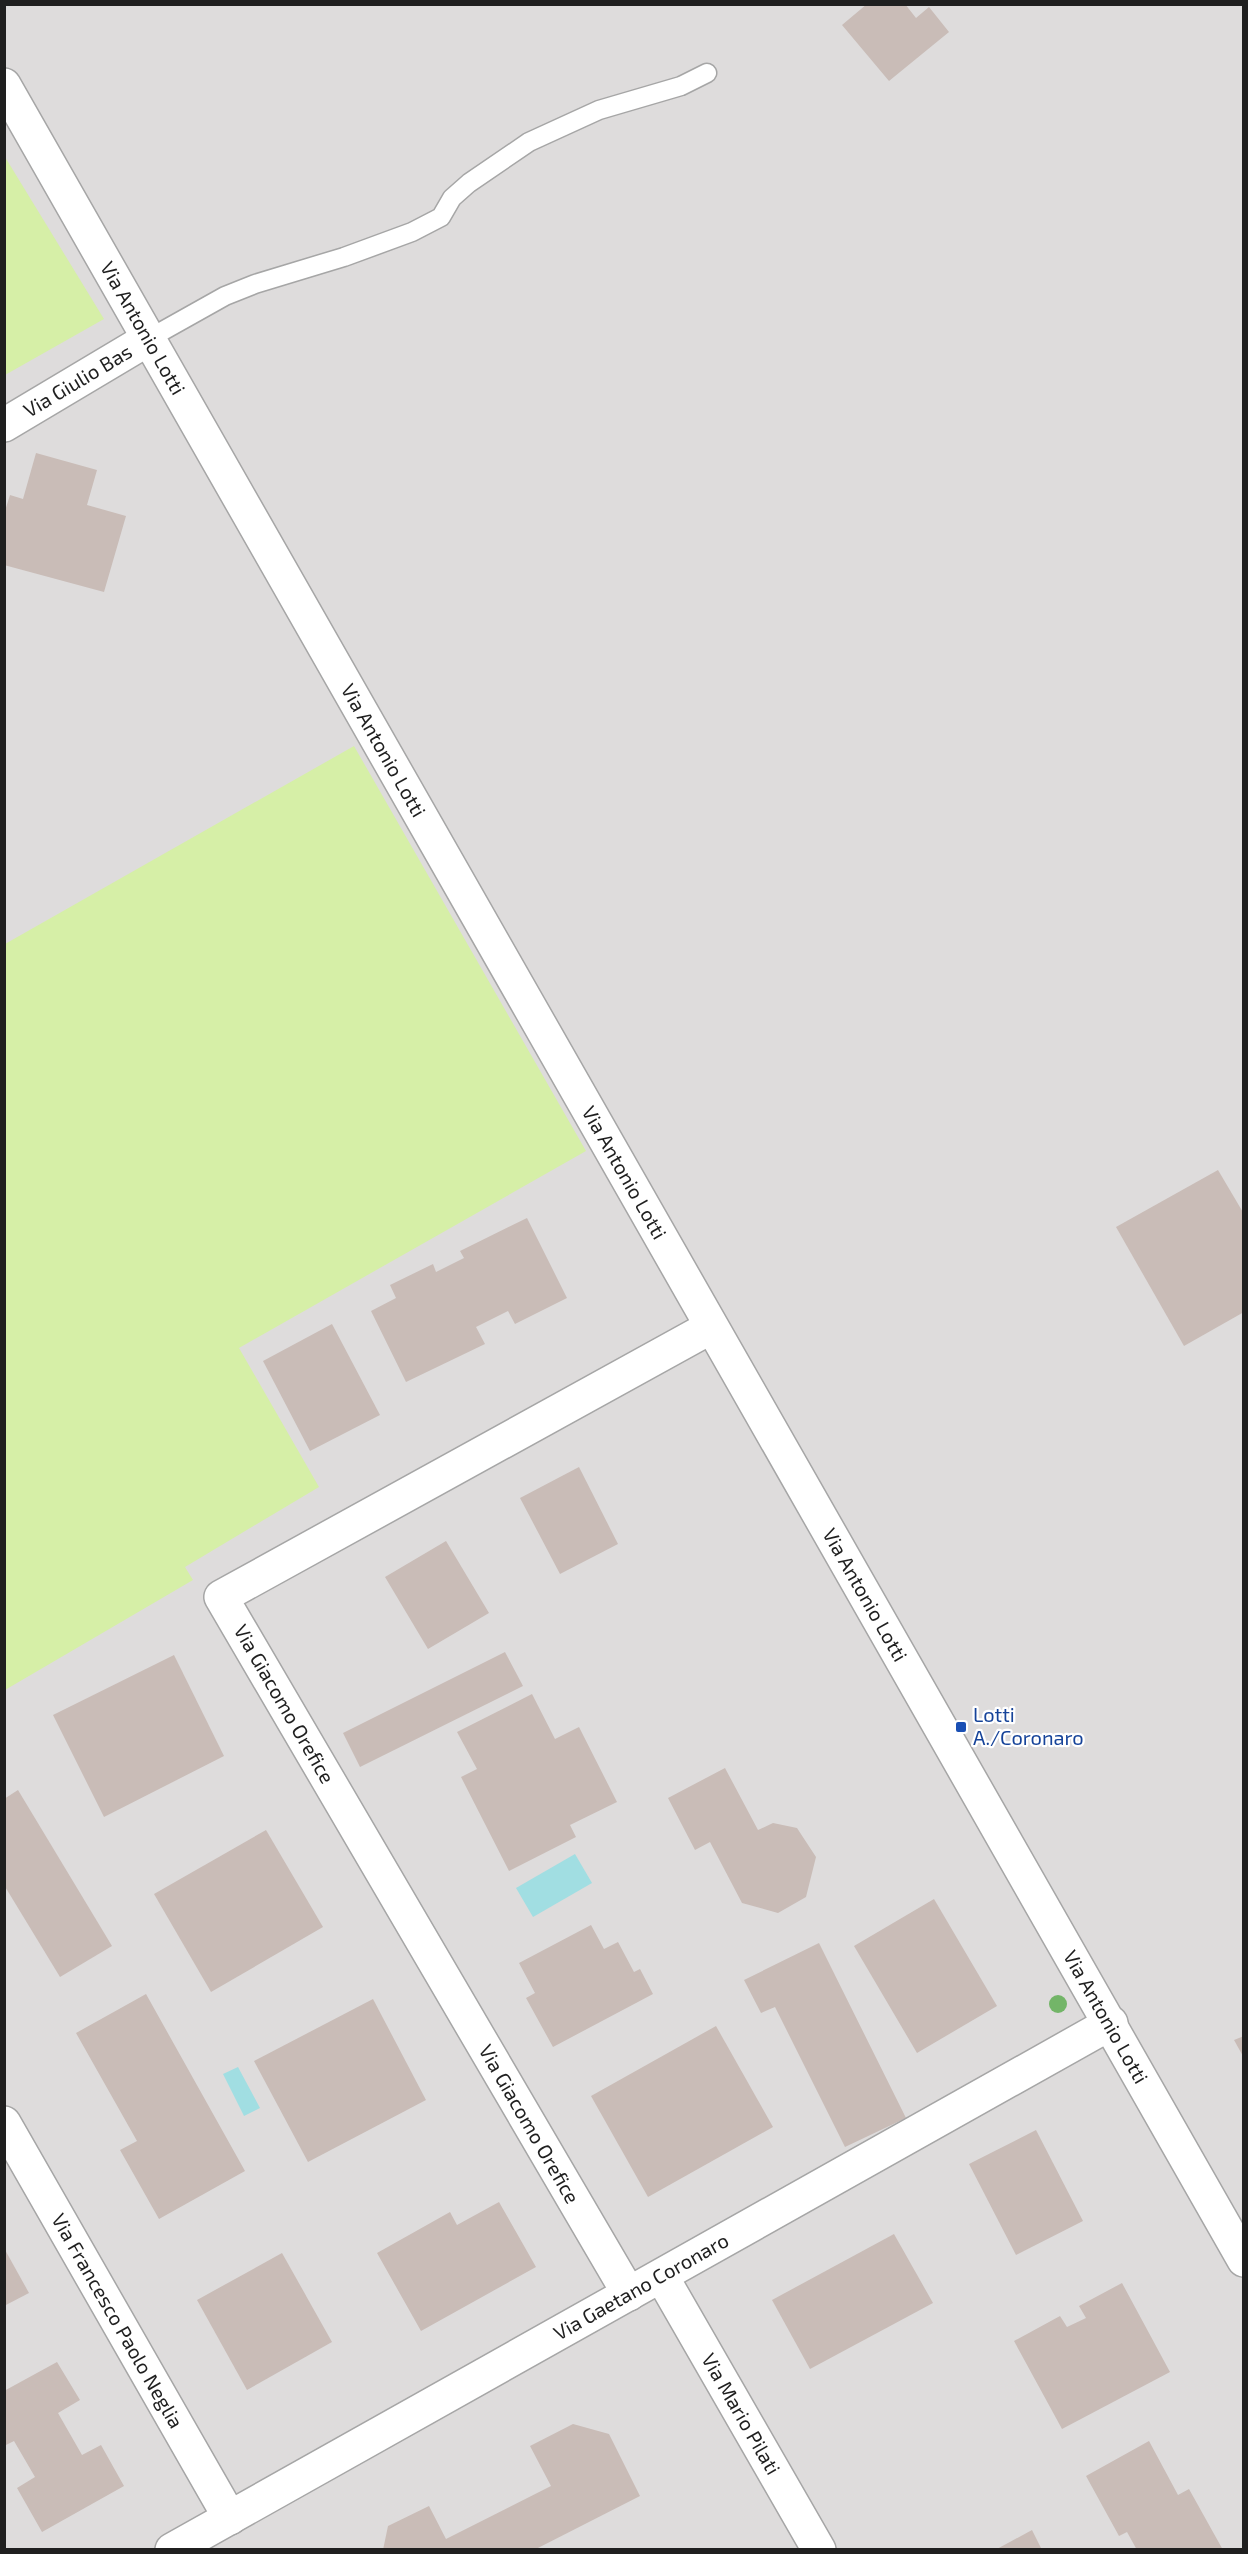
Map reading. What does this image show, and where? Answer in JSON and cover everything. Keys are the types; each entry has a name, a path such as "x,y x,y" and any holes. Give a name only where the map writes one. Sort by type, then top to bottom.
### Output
{"street":[{"name":"Via Antonio Lotti","path":"4,85 1244,2260"},
{"name":"Via Giulio Bas","path":"4,425 150,338"},
{"name":"Via Giacomo Orefice","path":"629,2294 221,1597 711,1327"},
{"name":"Via Gaetano Coronaro","path":"172,2550 222,2532 629,2294 1111,2024"},
{"name":"Via Francesco Paolo Neglia","path":"4,2122 222,2532"},
{"name":"Via Mario Pilati","path":"662,2277 819,2550"}],"lane":[{"path":"150,338 225,296 255,284 344,257 412,231 441,217 452,198 469,183 529,142 599,110 681,86 707,73"}],"shaded area":[{"path":"5,5 1243,5 1243,2549 5,2549"}],"green space":[{"path":"5,157 104,319 4,375"},
{"path":"354,746 586,1151 239,1348 319,1487 185,1567 193,1580 5,1690 5,944"}],"water":[{"path":"575,1854 592,1883 533,1917 516,1888"},
{"path":"238,2067 260,2108 244,2116 223,2074"}],"building":[{"path":"867,4 905,4 916,18 929,7 949,32 889,81 842,25"},
{"path":"36,453 97,470 87,505 126,516 104,592 4,565 4,514 10,495 23,499"},
{"path":"1218,1170 1244,1214 1244,1312 1184,1346 1116,1227"},
{"path":"527,1218 567,1298 515,1324 508,1311 476,1327 485,1344 406,1382 371,1311 396,1298 390,1285 433,1264 436,1272 464,1258 460,1251"},
{"path":"332,1324 380,1415 310,1451 263,1361"},
{"path":"579,1467 618,1544 560,1574 520,1498"},
{"path":"446,1541 489,1613 428,1649 385,1577"},
{"path":"505,1652 523,1686 360,1767 343,1733"},
{"path":"174,1655 224,1756 104,1817 53,1715"},
{"path":"532,1694 555,1739 579,1727 617,1802 570,1825 576,1837 509,1871 461,1777 477,1769 457,1732"},
{"path":"725,1768 758,1830 773,1823 797,1828 816,1857 806,1897 778,1913 742,1903 710,1842 695,1850 668,1798"},
{"path":"18,1790 112,1946 60,1977 4,1885 4,1799"},
{"path":"266,1830 323,1927 211,1992 154,1894"},
{"path":"934,1899 997,2006 917,2053 854,1946"},
{"path":"591,1925 604,1949 618,1942 634,1972 640,1969 653,1994 553,2047 526,1998 535,1993 519,1963"},
{"path":"819,1943 906,2118 845,2147 775,2007 761,2013 744,1980"},
{"path":"146,1994 245,2171 159,2219 120,2150 137,2141 76,2033"},
{"path":"373,1999 426,2100 308,2162 254,2061"},
{"path":"716,2026 773,2127 648,2197 591,2096"},
{"path":"1244,2036 1244,2058 1234,2040"},
{"path":"1036,2130 1083,2221 1016,2255 969,2164"},
{"path":"499,2202 536,2267 421,2331 377,2253 450,2212 457,2225"},
{"path":"894,2234 933,2303 810,2369 772,2300"},
{"path":"4,2248 29,2293 4,2306"},
{"path":"282,2253 332,2342 247,2390 197,2300"},
{"path":"1122,2283 1170,2372 1062,2429 1014,2341 1060,2316 1067,2327 1086,2318 1079,2306"},
{"path":"57,2362 80,2400 58,2413 82,2455 101,2445 124,2486 42,2532 17,2488 35,2477 14,2441 4,2446 4,2391"},
{"path":"573,2424 609,2434 640,2496 534,2550 383,2550 388,2526 429,2506 446,2539 551,2486 530,2446"},
{"path":"1149,2441 1178,2495 1189,2489 1223,2550 1137,2550 1127,2532 1119,2536 1086,2476"},
{"path":"1032,2530 1042,2550 995,2550"}],"place":[{"name":"Lotti A./Coronaro","path":"961,1727"}]}
